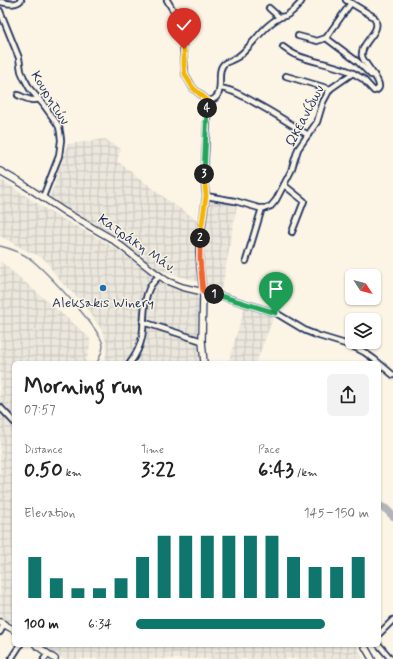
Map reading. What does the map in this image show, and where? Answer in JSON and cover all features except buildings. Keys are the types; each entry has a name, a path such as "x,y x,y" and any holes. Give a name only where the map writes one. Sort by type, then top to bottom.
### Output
{"street":[{"path":"0,2 13,4 21,0"},
{"path":"167,0 180,28 183,44 185,74 193,88 208,101"},
{"path":"208,101 216,97 220,88 220,69 223,64 239,56 268,26 280,17 287,16 300,4 302,0"},
{"path":"283,47 295,55 339,67 353,73 363,79 374,91 377,91 380,86 377,78 364,61 362,52 376,28 377,21 374,17 346,0"},
{"path":"298,36 317,41 326,38 351,3"},
{"path":"269,8 280,17"},
{"name":"Κουρητών","path":"0,11 19,58 22,73 30,89 60,130 61,137 59,156 43,197"},
{"path":"326,38 358,62 371,75 374,74"},
{"name":"Ωκεανίδων","path":"262,208 272,206 276,200 294,165 298,149 317,122 322,102 330,89 353,73"},
{"path":"286,76 330,89"},
{"path":"220,88 228,89 247,98 276,114 308,135"},
{"path":"18,95 36,101 39,100"},
{"path":"204,361 202,341 203,292 199,250 206,196 204,177 208,101"},
{"name":"Κατράκη Μάν.","path":"0,171 121,246 160,276 174,284 190,290 203,292"},
{"path":"284,185 304,201 292,232"},
{"path":"206,196 262,208 246,260"},
{"path":"131,361 137,353 142,338 146,296 150,286 160,276"},
{"path":"203,292 276,313 306,331 352,346 376,361"},
{"path":"144,322 202,341"},
{"path":"381,365 393,375"},
{"path":"0,407 12,420"},
{"path":"381,632 393,620"},
{"path":"0,632 2,623 12,629"},
{"path":"12,659 19,647"},
{"path":"39,647 55,659"},
{"path":"365,647 372,659"},
{"path":"380,647 391,659"},
{"path":"44,659 48,654"}],"shaded area":[{"path":"105,139 121,149 117,161 173,204 204,224 207,199 237,205 222,289 156,269 111,236 56,203 50,197 68,144"},
{"path":"0,179 52,213 109,244 166,285 194,294 200,303 199,334 202,361 104,361 107,348 104,335 100,327 79,299 62,283 44,259 0,236"},
{"path":"0,261 87,335 90,338 90,345 86,361 12,361 12,624 0,617"},
{"path":"245,306 274,316 257,361 229,361"},
{"path":"46,647 357,647 364,659 63,659"}],"waterway":[{"path":"0,246 18,252 33,261 84,315 101,338 103,346 98,361"},
{"path":"381,507 386,509 393,516"}],"place":[{"name":"Aleksakis Winery","path":"103,288"}],"route":[{"path":"184,49 185,74 193,88 208,101 204,177 206,196 199,250 204,289 203,292 276,313"}]}
